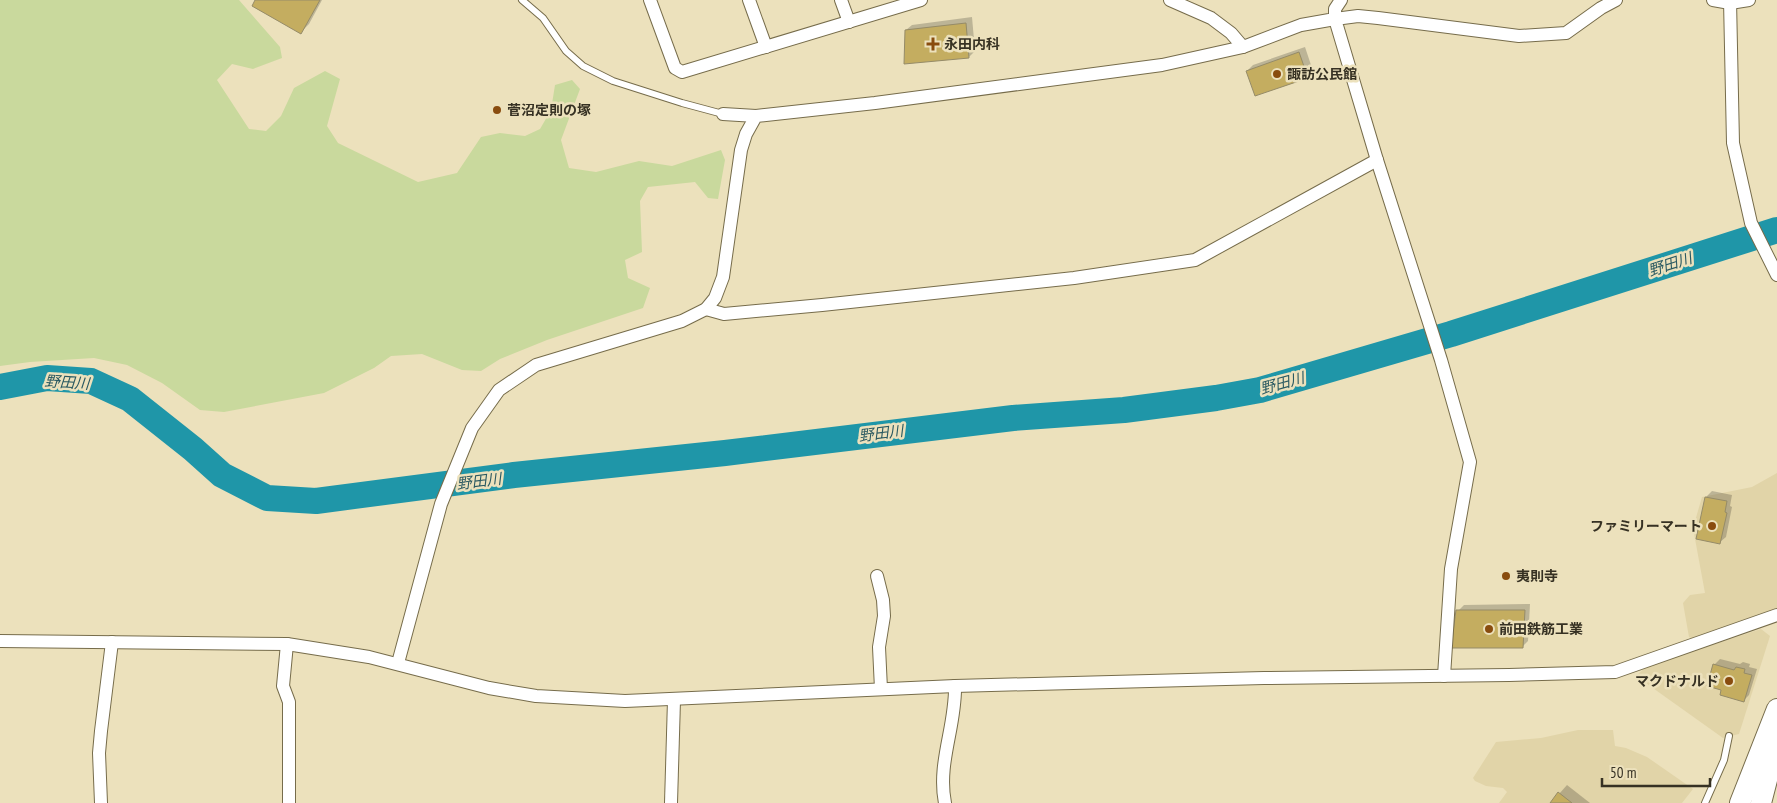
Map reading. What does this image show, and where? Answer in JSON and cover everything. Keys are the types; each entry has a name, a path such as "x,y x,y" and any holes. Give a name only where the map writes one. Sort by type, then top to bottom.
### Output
{"highway":[{"path":"1740,803 1777,710"},
{"path":"1766,800 1777,742"}],"street":[{"path":"650,0 675,68 682,72 921,0"},
{"path":"749,0 766,47"},
{"path":"841,0 849,22"},
{"path":"1170,0 1211,18 1230,33 1243,47"},
{"path":"1340,0 1335,9 1335,19 1377,160 1438,351 1470,462 1451,569 1444,676"},
{"path":"723,114 756,116 875,103 1162,65 1243,47 1301,26 1358,16 1519,36 1566,33 1601,8 1616,0"},
{"path":"1713,0 1749,0"},
{"path":"1730,1 1733,143 1751,223 1777,275"},
{"path":"398,663 441,504 472,428 499,390 536,365 682,321 706,309 715,298 723,277 741,150 746,134 756,116"},
{"path":"706,309 724,314 802,307 1074,278 1194,260 1377,160"},
{"path":"877,576 883,600 884,616 879,646 881,689"},
{"path":"0,641 287,644 398,663 489,688 536,696 625,701 955,686 1616,672 1777,615"},
{"path":"101,803 101,731 112,642"},
{"path":"287,644 284,686 289,702 289,803"},
{"path":"945,803 942,774 956,703 955,686"},
{"path":"672,803 674,700"}],"lane":[{"path":"522,0 543,18 566,51 582,66 613,80 682,103 723,114"},
{"path":"1704,803 1724,760 1729,736"}],"shaded area":[{"path":"1777,473 1777,608 1726,626 1717,632 1694,639 1689,637 1683,603 1690,595 1705,593 1693,528 1702,497 1752,487"},
{"path":"1761,629 1770,636 1739,734 1723,738 1636,676 1647,666"},
{"path":"1578,730 1613,730 1615,746 1626,748 1647,757 1693,789 1682,803 1499,803 1507,792 1503,788 1486,786 1475,781 1473,778 1496,742 1541,738"}],"green space":[{"path":"0,0 239,0 280,47 282,58 253,69 232,64 217,80 249,129 266,131 281,116 294,88 325,71 340,79 327,126 338,143 418,182 457,173 481,137 500,133 525,136 540,129 551,110 555,85 572,80 580,89 561,140 569,168 596,172 639,161 672,166 721,150 725,160 718,199 708,198 695,182 648,187 640,201 642,252 625,260 628,278 650,288 643,308 547,340 500,359 481,371 462,370 422,354 391,356 374,368 324,393 224,412 200,410 162,383 127,365 94,358 0,366"}],"building":[{"path":"255,0 320,0 301,34 252,6"},
{"path":"966,23 969,58 904,64 905,30"},
{"name":"諏訪公民館","path":"1299,52 1308,78 1255,96 1246,71"},
{"name":"ファミリーマート","path":"1705,497 1727,501 1725,512 1727,513 1720,544 1696,539"},
{"name":"前田鉄筋工業","path":"1456,610 1525,610 1523,648 1451,648"},
{"name":"マクドナルド","path":"1713,664 1734,670 1736,667 1745,669 1744,673 1752,675 1744,702 1720,695 1721,690 1707,686"},
{"path":"1558,792 1572,803 1550,803"}],"waterway":[{"name":"野田川","path":"0,387 47,378 91,381 130,399 193,449 222,475 267,498 316,501 514,475 725,453 1013,418 1124,410 1216,398 1260,390 1451,334 1777,230"}],"place":[{"name":"永田内科","path":"933,44"},
{"name":"諏訪公民館","path":"1277,74"},
{"name":"菅沼定則の塚","path":"497,110"},
{"name":"ファミリーマート","path":"1712,526"},
{"name":"夷則寺","path":"1506,576"},
{"name":"前田鉄筋工業","path":"1489,629"},
{"name":"マクドナルド","path":"1729,681"}]}
